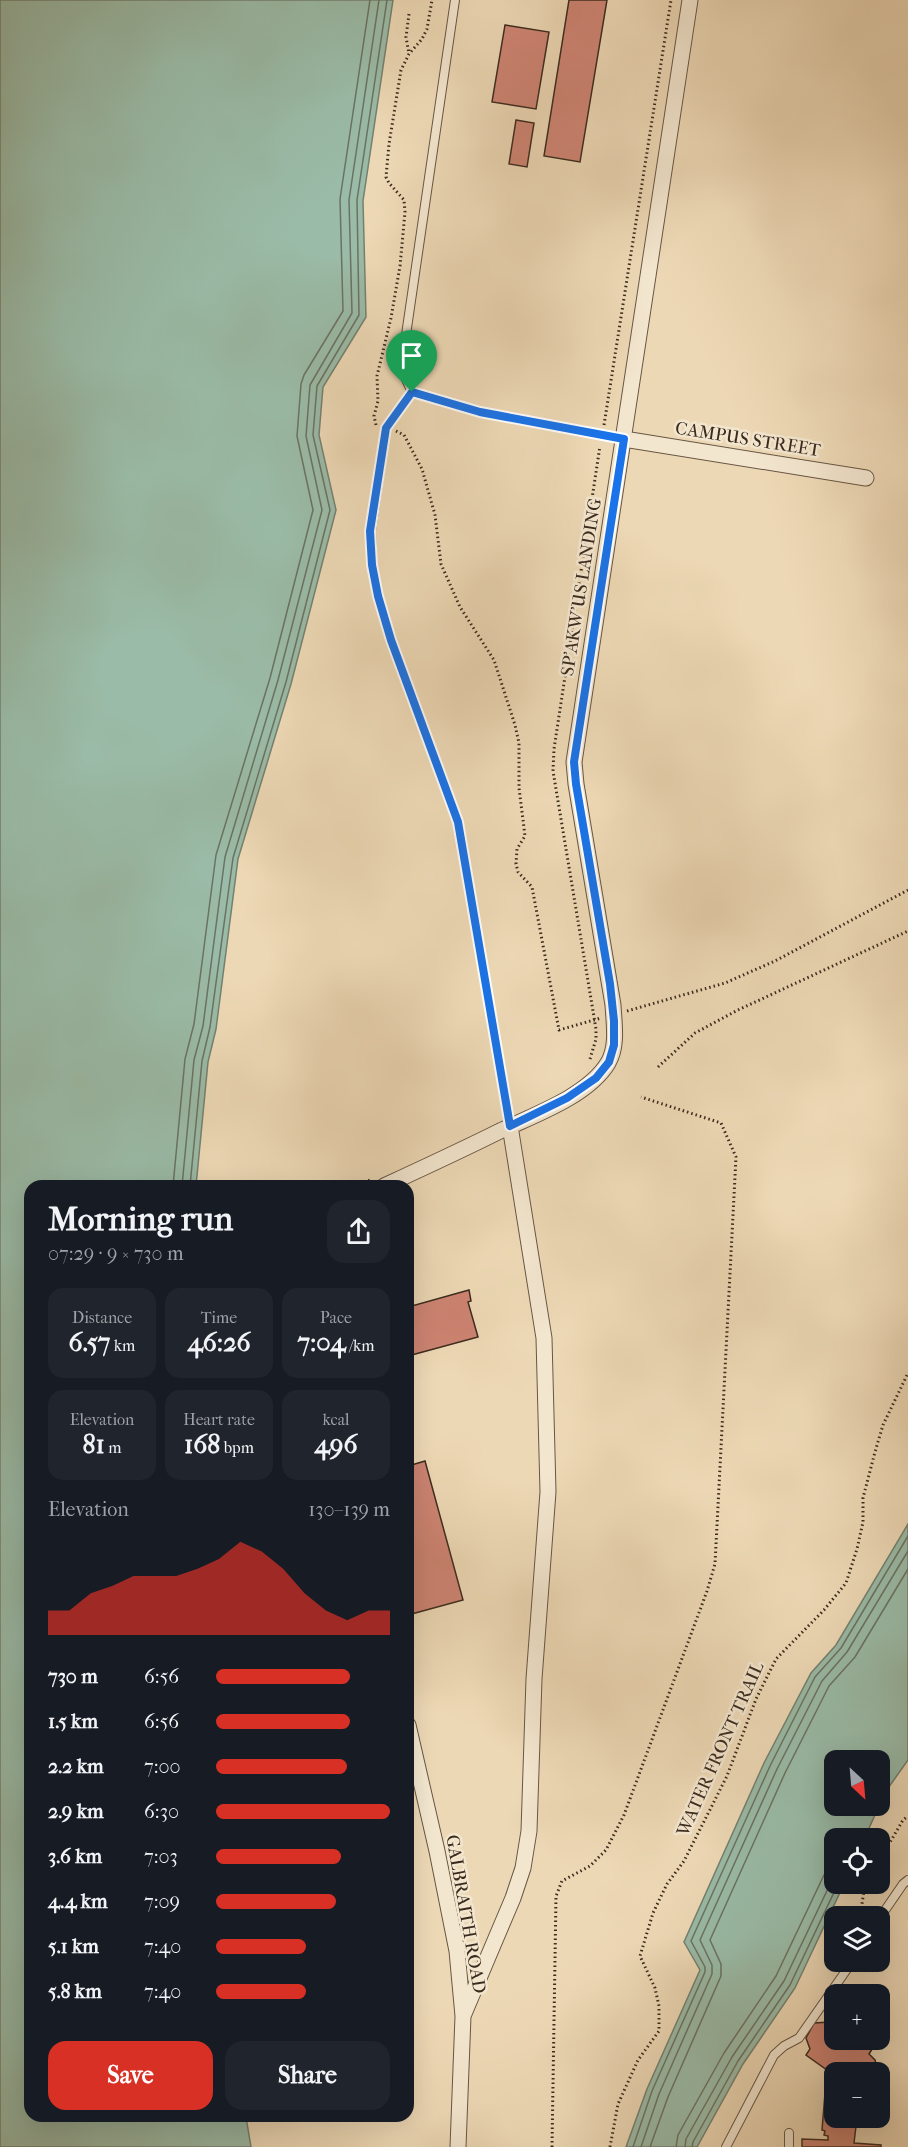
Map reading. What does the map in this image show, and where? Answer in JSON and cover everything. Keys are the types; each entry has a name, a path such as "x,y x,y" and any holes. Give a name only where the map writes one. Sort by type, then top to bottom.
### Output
{"street":[{"name":"SP’AKW’US LANDING","path":"510,1126 567,1098 596,1078 609,1062 614,1045 610,984 574,762 690,0"},
{"name":"CAMPUS STREET","path":"624,439 866,478"},
{"path":"397,1180 510,1126 544,1338 548,1492 534,1679 529,1831 523,1868 513,1898 463,2016"},
{"name":"GALBRAITH ROAD","path":"414,1751 457,1951 463,2016 458,2147"}],"lane":[{"path":"455,0 401,369 412,392 480,412 624,439"},
{"path":"412,392 386,428 370,531 372,565 391,640 458,822 510,1126"},
{"path":"888,1906 908,1880"},
{"path":"726,2147 774,2055 784,2046 799,2038 845,1972"},
{"path":"789,2133 789,2147"}],"path":[{"path":"432,0 427,29 409,54 401,70 387,165 386,177 404,200 405,212 400,266 391,318 377,376 378,400 374,421 376,426 404,435 422,469 435,515 441,564 455,597 494,660 515,725 519,743 519,788 525,836 517,849 516,864 518,872 532,887 559,1030 603,1017"},
{"path":"409,14 406,37 409,54"},
{"path":"626,1011 726,983 775,960 908,890"},
{"path":"658,1067 695,1033 738,1010 908,931"},
{"path":"552,2147 556,1896 562,1881 590,1866 606,1850 624,1815 703,1603 715,1564 736,1157 721,1123 641,1097"},
{"name":"WATER FRONT TRAIL","path":"610,2147 618,2104 638,2060 659,2031 659,2006 655,1988 640,1956 652,1912 667,1884 684,1861 727,1776 756,1700 776,1659 824,1610 846,1582 857,1549 863,1522 863,1498 875,1452 884,1425 908,1373"},
{"path":"890,1842 903,1820 908,1816"}],"water":[{"path":"0,0 393,0 363,201 366,317 323,387 319,435 336,510 291,684 238,859 216,1029 208,1062 197,1180 24,1180 24,2122 247,2122 251,2147 0,2147"},
{"path":"908,1524 908,1760 890,1785 890,1750 824,1750 824,1816 875,1816 869,1828 824,1828 824,1894 839,1894 834,1906 824,1906 824,1926 795,1988 743,2064 697,2147 626,2147 647,2089 700,1970 684,1942 764,1763 811,1673 836,1645"}],"building":[{"path":"569,0 607,0 580,162 544,156"},
{"path":"505,25 549,32 536,109 492,102"},
{"path":"516,120 534,123 527,167 509,164"},
{"path":"469,1290 471,1301 468,1302 478,1337 414,1354 414,1305"},
{"path":"425,1461 463,1600 414,1613 414,1464"},
{"path":"824,2022 824,2050 871,2050 869,2054 876,2062 824,2062 824,2068 806,2055 810,2049 806,2038 814,2023"},
{"path":"824,2106 824,2128 856,2128 854,2143 881,2145 881,2147 802,2147 802,2139 828,2140 828,2136 824,2135 825,2131 822,2130"}],"route":[{"path":"412,392 506,418 624,439 574,762 610,984 614,1045 609,1062 603,1071 585,1087 549,1108 510,1126 458,822 391,640 372,565 370,531 386,428 412,392"}]}
